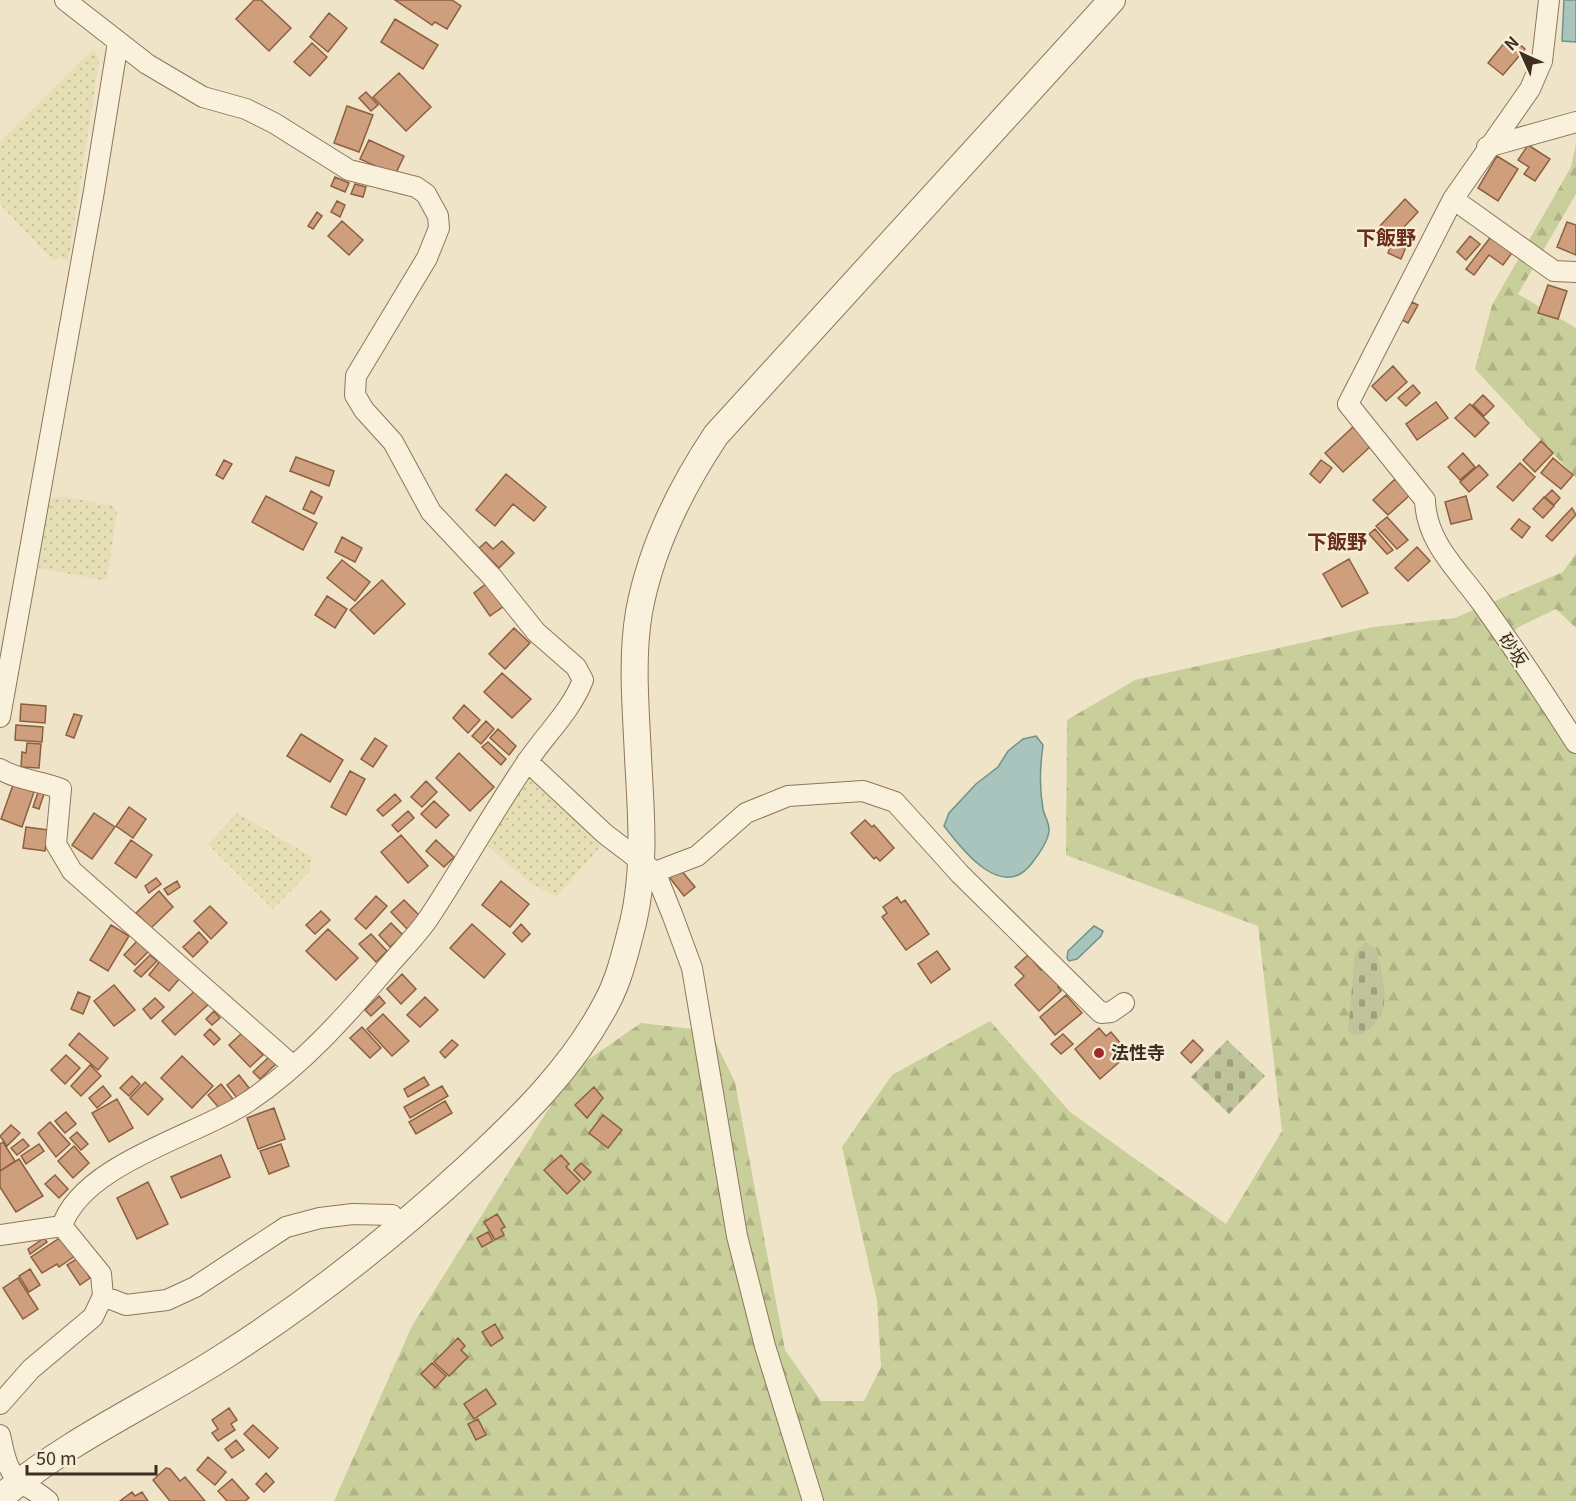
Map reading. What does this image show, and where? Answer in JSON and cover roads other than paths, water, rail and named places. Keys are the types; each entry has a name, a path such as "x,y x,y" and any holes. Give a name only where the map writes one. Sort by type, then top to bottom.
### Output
{"street":[{"path":"62,1226 67,1211 102,1179 141,1153 241,1106 293,1066 362,997 426,922 527,761 577,695 583,680 576,667 536,632 492,577 431,512 393,442 364,410 355,395 356,376 427,258 440,228 434,204 416,187 349,170 274,123 246,109 203,97 147,64 65,0"},
{"path":"813,1501 765,1346 737,1236 692,968 649,867 635,702 639,613 653,558 670,512 716,435 1112,0"},
{"path":"1549,0 1548,25 1542,61 1530,89 1487,147 1453,199 1554,271 1576,272"},
{"path":"0,717 94,191 118,42"},
{"path":"1487,147 1576,122"},
{"name":"砂坂","path":"1453,199 1348,404 1425,500 1425,517 1447,559 1481,602 1576,743"},
{"path":"527,761 605,834 649,867 697,856 746,813 788,796 863,791 895,802 960,874 1101,1012 1111,1012 1124,1003"},
{"path":"0,768 8,774 45,782 61,789 56,844 72,871 293,1066"},
{"path":"0,1498 20,1481 91,1432 222,1358 337,1278 400,1229 502,1135 559,1074 582,1044 608,1000 622,964 649,867"},
{"path":"104,1296 126,1305 167,1300 195,1287 286,1227 320,1218 352,1214 392,1215 400,1229"},
{"path":"0,1235 62,1226"},
{"path":"0,1404 31,1370 93,1317 104,1296 100,1274 62,1226"},
{"path":"0,1435 6,1463 20,1481 36,1490 48,1501"}],"water":[{"path":"1564,0 1576,0 1576,42 1562,41"},
{"path":"1036,736 1043,745 1041,793 1043,809 1049,825 1048,835 1037,856 1021,874 1009,877 996,875 973,859 944,826 949,813 976,784 998,767 1008,751 1023,739"},
{"path":"1094,926 1103,931 1101,936 1077,959 1069,961 1068,951"}],"place":[{"name":"法性寺","path":"1099,1053"}],"district":[{"name":"下飯野","path":"1386,238"},
{"name":"下飯野","path":"1337,542"}]}
